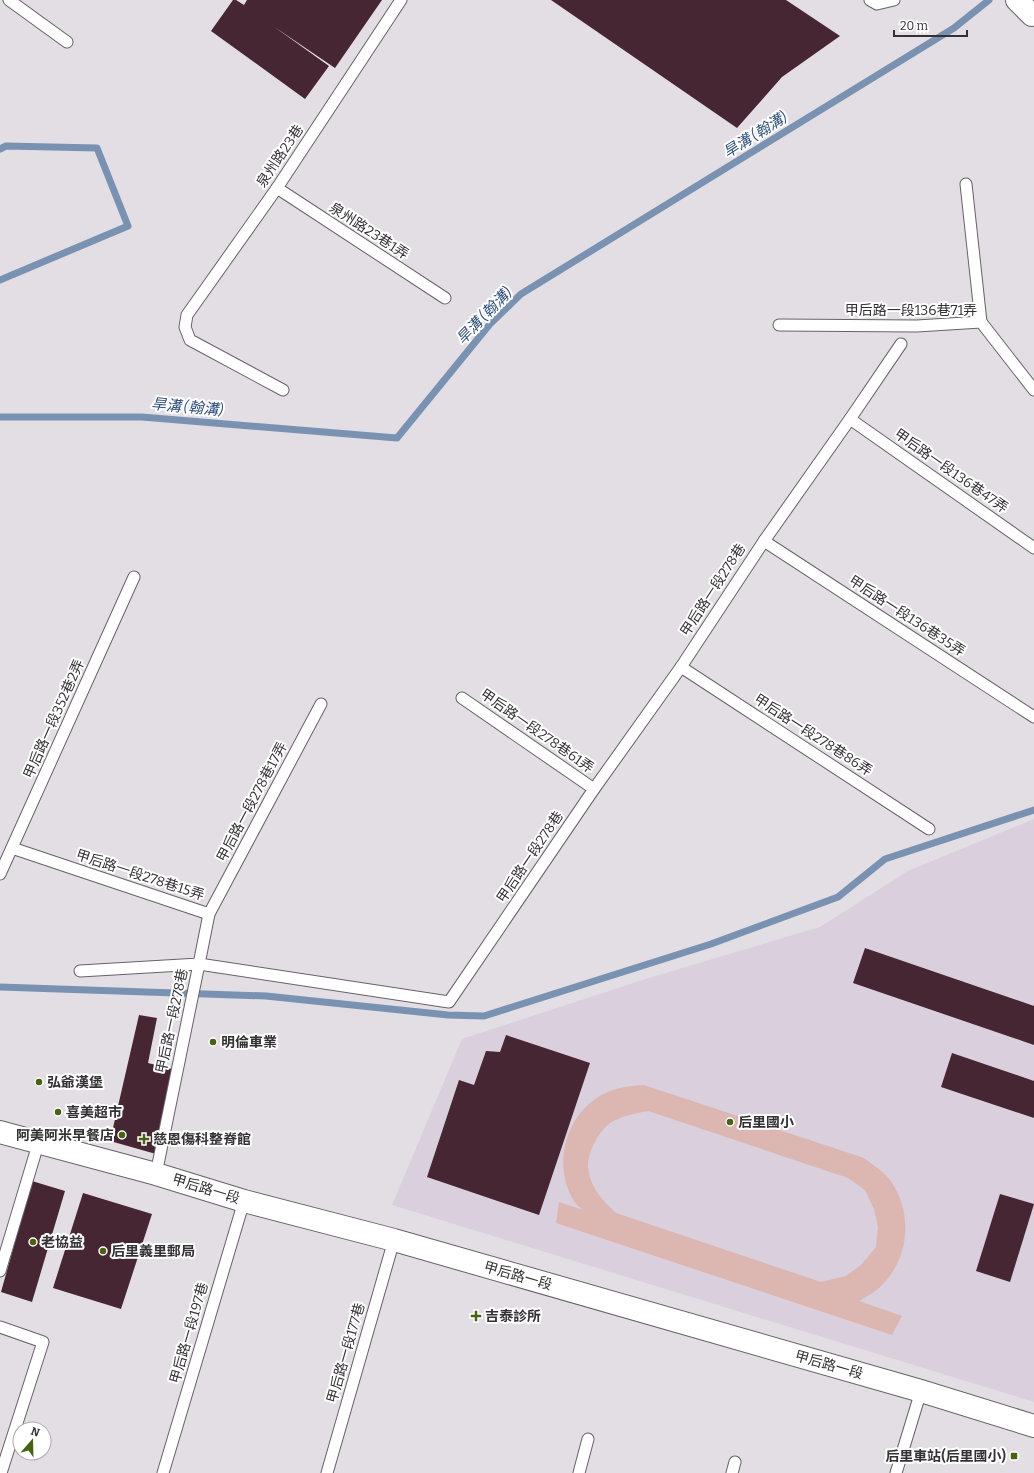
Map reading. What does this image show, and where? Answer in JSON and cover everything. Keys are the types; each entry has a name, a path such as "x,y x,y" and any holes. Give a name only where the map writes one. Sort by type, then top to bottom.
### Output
{"main road":[{"name":"甲后路一段","path":"0,1132 39,1141 156,1174 244,1201 394,1240 921,1391 1034,1426"}],"lane":[{"path":"9,0 67,42"},
{"name":"泉州路23巷","path":"283,390 190,340 185,327 187,315 277,188 401,0"},
{"path":"870,0 877,4 894,0"},
{"path":"966,184 982,322"},
{"name":"泉州路23巷1弄","path":"277,188 445,298"},
{"name":"甲后路一段136巷71弄","path":"779,325 917,326 982,322 1034,390"},
{"name":"甲后路一段278巷","path":"156,1174 199,964 449,1002 594,789 681,667 764,541 901,344"},
{"name":"甲后路一段136巷47弄","path":"850,419 1034,548"},
{"name":"甲后路一段136巷35弄","path":"764,541 1034,717"},
{"name":"甲后路一段352巷2弄","path":"0,874 134,577"},
{"name":"甲后路一段278巷86弄","path":"681,667 929,829"},
{"name":"甲后路一段278巷61弄","path":"462,698 594,789"},
{"name":"甲后路一段278巷17弄","path":"209,914 320,704"},
{"name":"甲后路一段278巷15弄","path":"12,848 209,914 199,964"},
{"path":"80,971 199,964"},
{"path":"0,1271 39,1141"},
{"name":"甲后路一段197巷","path":"164,1473 244,1201"},
{"name":"甲后路一段177巷","path":"327,1473 394,1240"},
{"path":"0,1327 43,1342 1,1473"},
{"path":"896,1473 921,1391"},
{"path":"579,1473 588,1439"},
{"path":"732,1473 735,1462"}],"shaded area":[{"name":"后里國小","path":"1034,819 1034,1402 392,1205 462,1039 652,977 820,927 908,871"},
{"path":"644,1085 864,1158 878,1168 890,1180 902,1206 905,1220 903,1248 891,1274 882,1285 877,1290 859,1301 902,1316 892,1335 556,1223 559,1202 583,1210 574,1201 568,1188 564,1174 563,1159 565,1145 577,1118 586,1107 597,1098 608,1092 619,1088","holes":["648,1111 848,1178 865,1190 874,1209 878,1227 876,1247 861,1265 846,1276 821,1282 616,1213 602,1200 595,1188 589,1175 588,1163 594,1144 605,1127 615,1120 623,1117"]}],"building":[{"path":"233,0 236,0 244,5 247,0 382,0 335,68 273,26 329,66 305,99 211,31"},
{"path":"551,0 786,0 840,36 782,77 737,128"},
{"path":"865,948 1034,1006 1034,1045 853,983"},
{"path":"139,1015 157,1018 148,1063 176,1070 156,1154 110,1141"},
{"path":"506,1035 590,1063 539,1215 427,1177 459,1080 474,1085 486,1051 500,1052"},
{"path":"952,1053 1034,1081 1034,1118 941,1087"},
{"name":"老協益","path":"32,1181 65,1191 32,1302 1,1292"},
{"name":"后里義里郵局","path":"83,1193 152,1214 121,1309 53,1288"},
{"path":"1000,1194 1034,1204 1010,1282 976,1271"}],"waterway":[{"name":"旱溝 (翰溝)","path":"0,417 142,417 397,438 490,324 521,294 954,28 989,0"},
{"name":"旱溝 (翰溝)","path":"0,149 6,146 97,148 128,226 0,280"},
{"path":"0,987 266,996 448,1015 484,1016 711,944 838,897 885,859 1034,810"}],"place":[{"name":"明倫車業","path":"213,1042"},
{"name":"弘爺漢堡","path":"39,1082"},
{"name":"喜美超市","path":"58,1112"},
{"name":"后里國小","path":"730,1122"},
{"name":"阿美阿米早餐店","path":"122,1135"},
{"name":"慈恩傷科整脊館","path":"144,1139"},
{"name":"老協益","path":"33,1242"},
{"name":"后里義里郵局","path":"103,1251"},
{"name":"吉泰診所","path":"476,1316"},
{"name":"后里車站(后里國小)","path":"1014,1456"}]}
